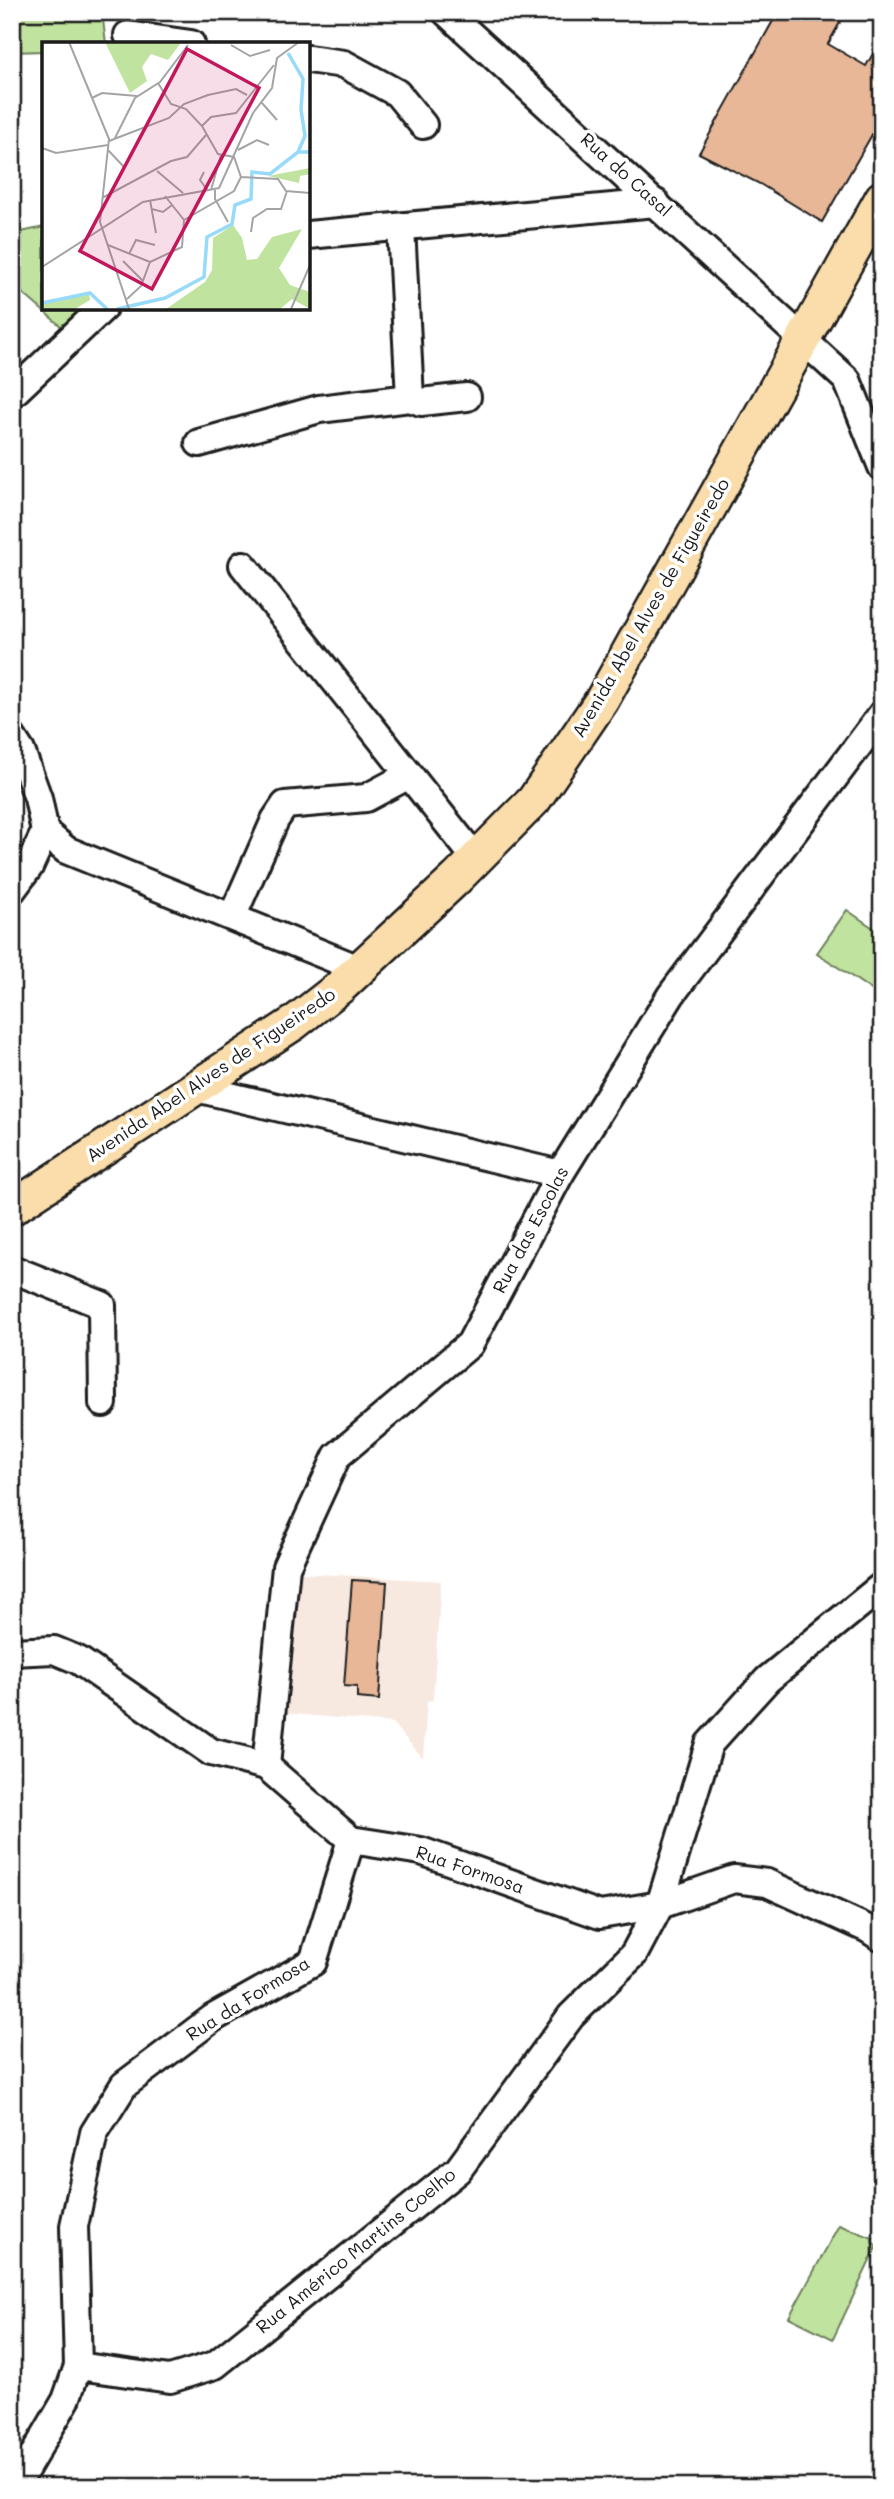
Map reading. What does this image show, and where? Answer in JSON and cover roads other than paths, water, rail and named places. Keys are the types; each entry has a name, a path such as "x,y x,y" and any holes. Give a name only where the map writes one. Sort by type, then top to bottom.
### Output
{"main road":[{"name":"Avenida Abel Alves de Figueiredo","path":"12,1208 293,1023 359,969 476,859 534,800 602,700 882,198"}],"street":[{"name":"Rua do Casal","path":"446,12 805,338 847,380 882,467"},
{"path":"128,30 182,42"},
{"path":"310,60 344,64 397,93 423,125"},
{"path":"310,236 656,203"},
{"path":"401,227 410,398"},
{"path":"12,394 101,310"},
{"path":"199,443 318,409 410,398 421,402 467,397"},
{"path":"243,565 476,859"},
{"name":"Rua das Escolas","path":"266,1766 286,1567 337,1457 470,1344 560,1174 671,995 882,714"},
{"path":"12,737 21,751 38,798 45,832 29,867 12,890"},
{"path":"233,915 275,820 285,804 366,798 409,775"},
{"path":"45,832 66,850 233,915 359,969"},
{"path":"196,1088 560,1174"},
{"path":"12,1269 102,1305 103,1403"},
{"name":"Rua Américo Martins Coelho","path":"78,2366 170,2379 215,2365 458,2170 571,2016 634,1954 660,1905 709,1744 767,1680 882,1586"},
{"path":"13,1649 54,1650 78,1660 211,1752 266,1766 351,1840"},
{"name":"Rua Formosa","path":"351,1840 421,1851 600,1915 660,1905 734,1879 767,1883 882,1938"},
{"name":"Rua da Formosa","path":"15,2487 65,2400 78,2366 74,2225 94,2133 124,2085 213,2018 313,1962 351,1840"}]}
